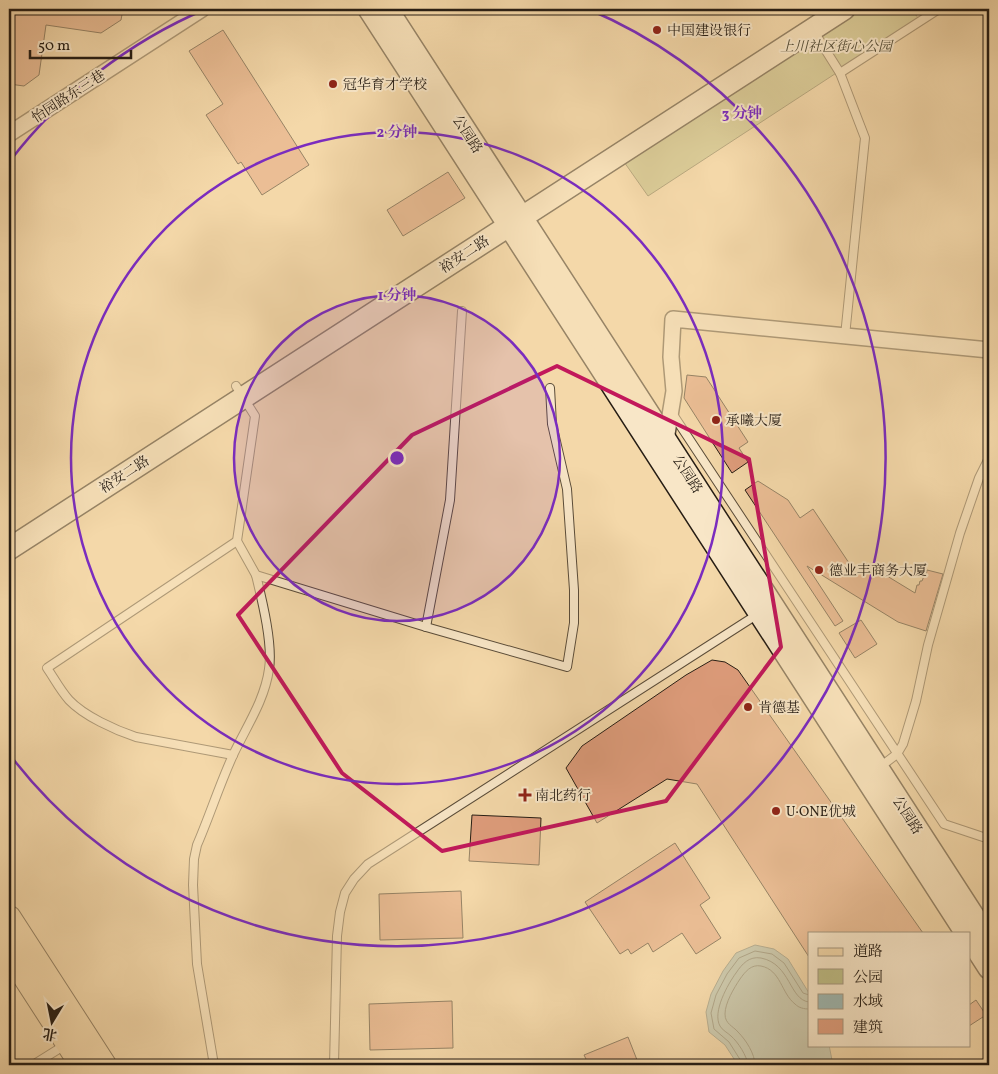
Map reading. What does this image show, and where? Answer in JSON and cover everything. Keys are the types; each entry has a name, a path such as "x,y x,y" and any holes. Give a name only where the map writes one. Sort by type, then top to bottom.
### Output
{"main road":[{"name":"公园路","path":"369,9 666,440 878,769 979,934 989,968"},
{"name":"公园路","path":"387,9 512,216 760,613 979,934"},
{"name":"裕安二路","path":"512,216 820,9"},
{"name":"裕安二路","path":"9,533 240,391 512,216 844,9"},
{"name":"裕安二路","path":"9,549 240,391"},
{"path":"9,918 104,1065"},
{"path":"9,952 82,1065"}],"street":[{"name":"怡园路东三巷","path":"9,134 202,9"},
{"path":"666,440 674,391 671,357 673,319 989,350"}],"lane":[{"path":"840,73 939,9"},
{"path":"813,29 840,73 865,138 845,336"},
{"path":"426,627 450,500 462,311"},
{"path":"256,574 426,627 566,667 574,623 574,590 567,489 552,424 550,388"},
{"path":"214,1065 197,964 192,885 194,859 197,845 233,755 262,696 270,669 265,614 256,574 237,541 256,416 240,391"},
{"path":"671,412 944,824 989,839"},
{"path":"878,769 897,754 903,744 916,700 928,645 960,533 989,458"},
{"path":"233,755 136,738 120,732 69,700 47,668 237,541"},
{"path":"334,1065 337,936 340,912 345,893 354,879 368,864 760,613"},
{"path":"33,1065 67,1043"}],"highlighted area":[{"path":"557,366 749,459 781,647 666,801 442,851 342,773 238,615 412,435"}],"green space":[{"name":"上川社区街心公园","path":"851,9 911,9 919,19 648,196 622,159"}],"water":[{"path":"755,945 774,949 788,959 808,991 808,1046 829,1046 833,1065 738,1065 725,1045 709,1032 706,1012 711,994 723,971 736,953"}],"building":[{"path":"9,9 123,9 121,20 101,33 46,25 39,75 24,86 9,84"},
{"path":"223,30 309,165 262,195 241,162 238,164 206,115 223,104 189,51"},
{"path":"448,172 465,198 403,236 387,210"},
{"name":"承曦大厦","path":"687,375 706,377 748,442 739,448 748,462 732,473 684,398"},
{"path":"758,481 788,500 800,518 813,509 857,575 864,562 915,593 917,585 926,576 927,570 943,574 926,631 898,622 807,566 843,621 835,626 745,490"},
{"path":"861,620 877,644 855,658 839,633"},
{"name":"U·ONE优城","path":"712,660 725,662 738,670 922,932 808,932 808,955 697,784 667,779 597,823 566,768 582,746 686,675"},
{"path":"472,815 541,818 539,865 469,861"},
{"path":"675,843 710,898 700,905 721,938 696,954 682,933 653,952 648,943 631,954 628,949 620,954 585,902"},
{"path":"461,891 463,938 380,940 379,894"},
{"path":"976,1000 986,1015 970,1025 970,1004"},
{"path":"452,1001 453,1048 370,1050 369,1004"},
{"path":"628,1037 639,1065 589,1065 584,1055"}],"place":[{"name":"中国建设银行","path":"657,30"},
{"name":"冠华育才学校","path":"333,84"},
{"name":"承曦大厦","path":"716,420"},
{"name":"德业丰商务大厦","path":"819,570"},
{"name":"肯德基","path":"748,707"},
{"name":"南北药行","path":"525,795"},
{"name":"U·ONE优城","path":"776,811"}]}
